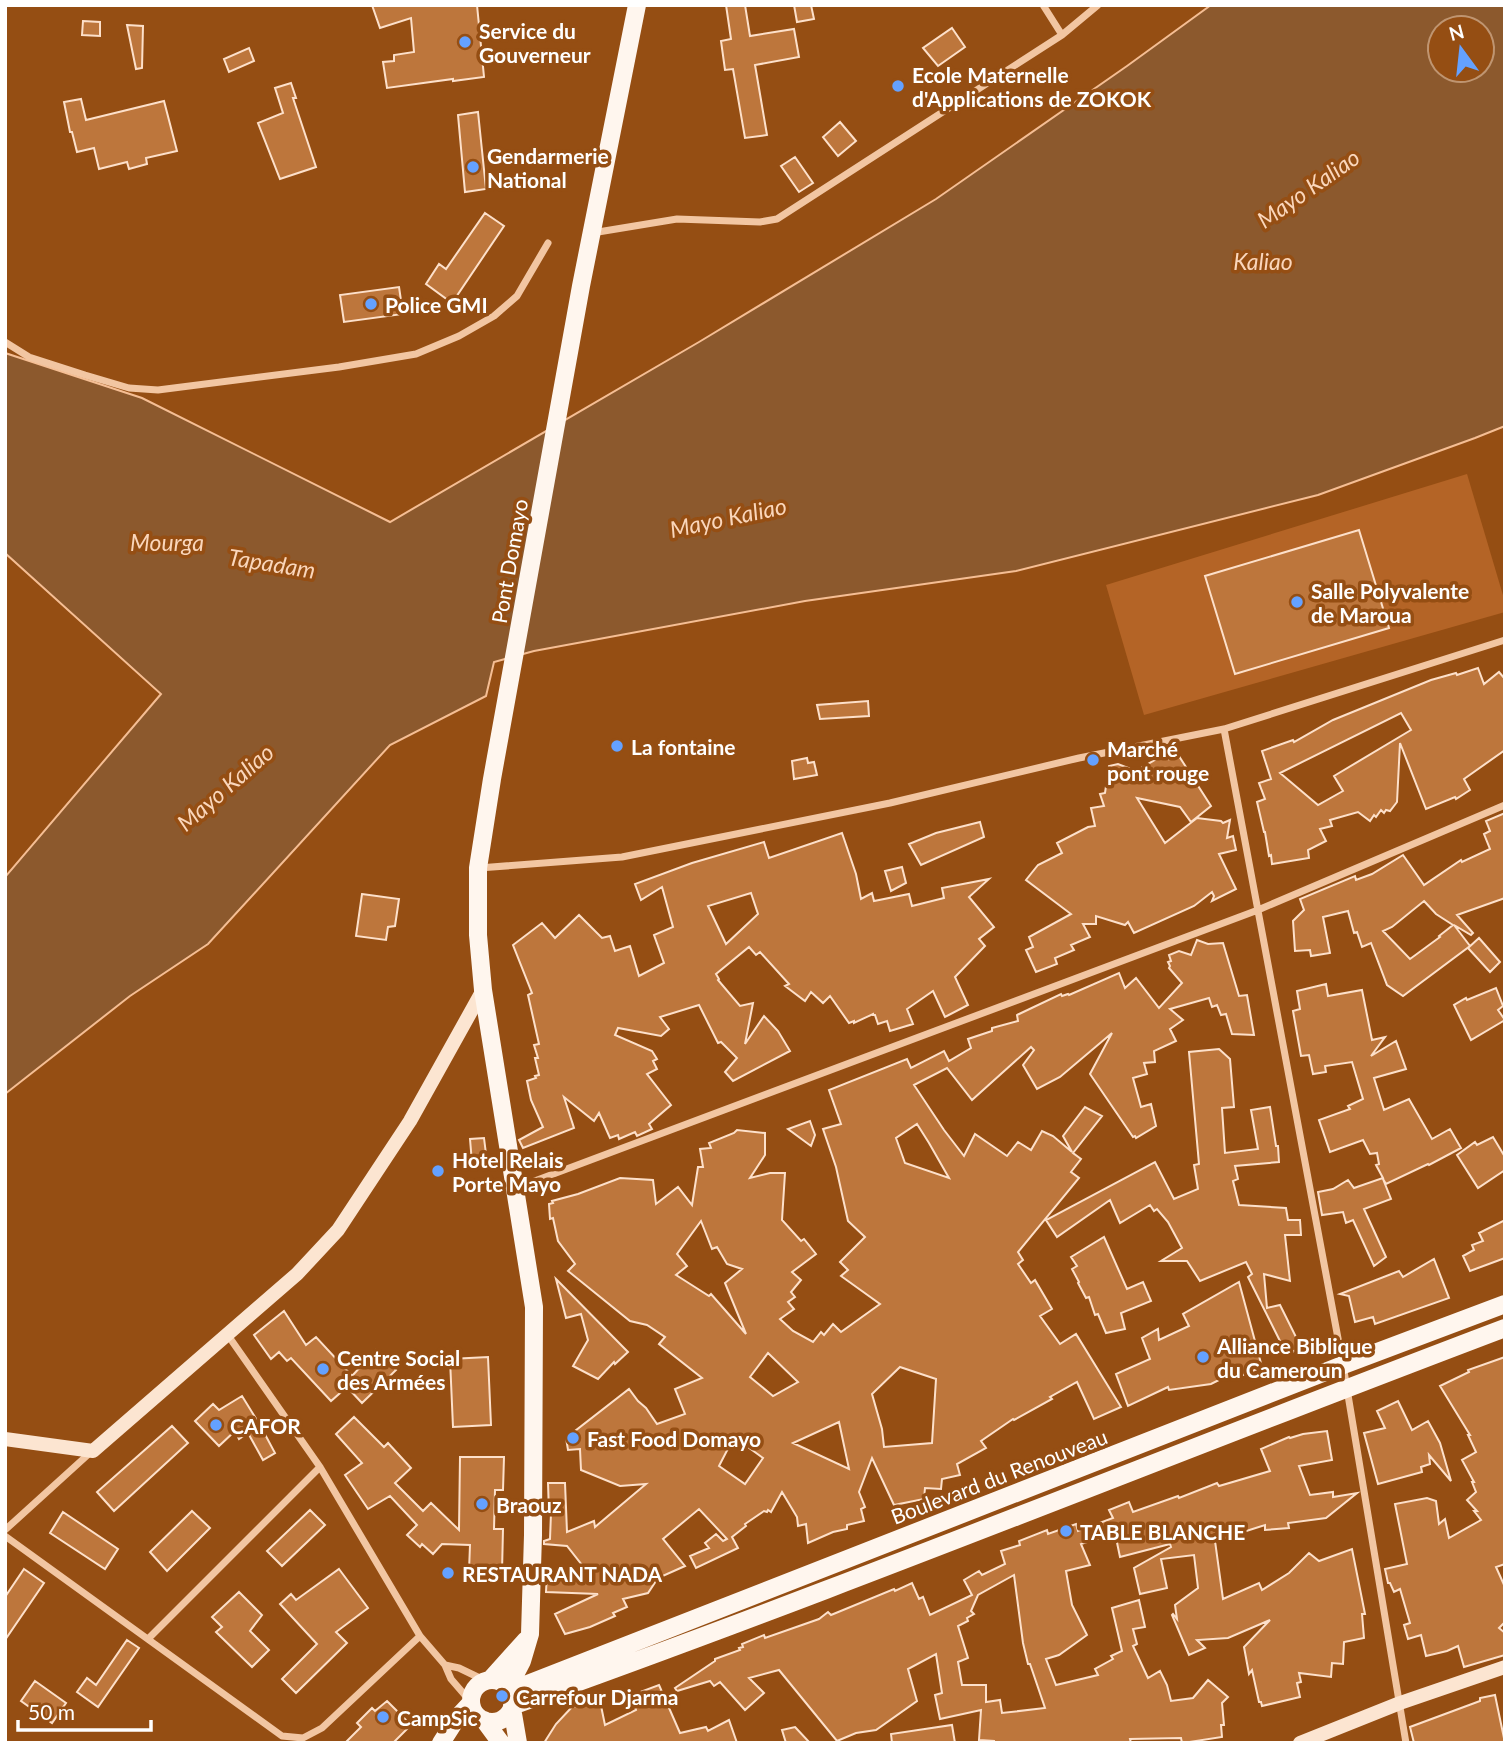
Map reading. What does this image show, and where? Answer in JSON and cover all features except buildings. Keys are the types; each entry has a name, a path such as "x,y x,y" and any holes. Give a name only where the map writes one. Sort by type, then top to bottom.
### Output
{"main road":[{"name":"Pont Domayo","path":"511,1698 530,1634 534,1307 482,990 478,935 478,868 580,286 593,233 637,5"},
{"name":"Boulevard du Renouveau","path":"511,1698 1343,1365 1505,1304"},
{"name":"Boulevard du Renouveau","path":"511,1698 856,1580 1347,1387 1505,1328"},
{"path":"501,1743 477,1711 475,1689 488,1680 530,1634"},
{"path":"488,1680 502,1682 511,1698 518,1743"},
{"path":"477,1711 493,1721 502,1719 511,1698"},
{"path":"443,1743 457,1718 477,1711"}],"street":[{"path":"1043,5 1062,35"},
{"path":"593,233 677,219 760,222 777,219 1062,35 1098,5"},
{"path":"5,342 29,357 129,388 158,390 339,367 416,354 459,336 494,316 517,296 548,243"},
{"path":"478,868 622,857 890,803 1080,758 1224,729 1503,644"},
{"path":"1224,729 1347,1387 1406,1743"},
{"path":"515,1188 1258,910 1505,805"},
{"path":"5,1530 297,1274 338,1230 410,1121 482,990"},
{"path":"227,1334 320,1467 420,1636 477,1711"},
{"path":"5,1439 93,1451"},
{"path":"148,1639 320,1467"},
{"path":"5,1536 282,1736 303,1738 322,1728 420,1636"},
{"path":"444,1665 488,1680"},
{"path":"1300,1743 1400,1703 1505,1667"}],"shaded area":[{"path":"1467,474 1505,602 1505,612 1144,715 1106,585"}],"water":[{"name":"Kaliao","path":"1211,5 1505,5 1505,426 1318,495 1016,571 805,601 534,651 494,662 486,696 390,745 208,944 130,996 5,1094 5,877 161,694 5,553 5,353 142,398 390,522 699,342 936,199"}],"place":[{"name":"Service du Gouverneur","path":"465,42"},
{"name":"Ecole Maternelle d'Applications de ZOKOK","path":"898,86"},
{"name":"Gendarmerie National","path":"473,167"},
{"name":"Police GMI","path":"371,304"},
{"name":"Salle Polyvalente de Maroua","path":"1297,602"},
{"name":"La fontaine","path":"617,746"},
{"name":"Marché pont rouge","path":"1093,760"},
{"name":"Hotel Relais Porte Mayo","path":"438,1171"},
{"name":"Alliance Biblique du Cameroun","path":"1203,1357"},
{"name":"Centre Social des Armées","path":"323,1369"},
{"name":"CAFOR","path":"216,1425"},
{"name":"Fast Food Domayo","path":"573,1438"},
{"name":"Braouz","path":"482,1504"},
{"name":"TABLE BLANCHE","path":"1066,1531"},
{"name":"RESTAURANT NADA","path":"448,1573"},
{"name":"Carrefour Djarma","path":"502,1696"},
{"name":"CampSic","path":"383,1717"}],"water label":[{"name":"Mayo Kaliao","path":"1308,188"},
{"name":"Mayo Kaliao","path":"728,517"},
{"name":"Mourga","path":"167,542"},
{"name":"Tapadam","path":"272,563"},
{"name":"Mayo Kaliao","path":"225,787"}]}
